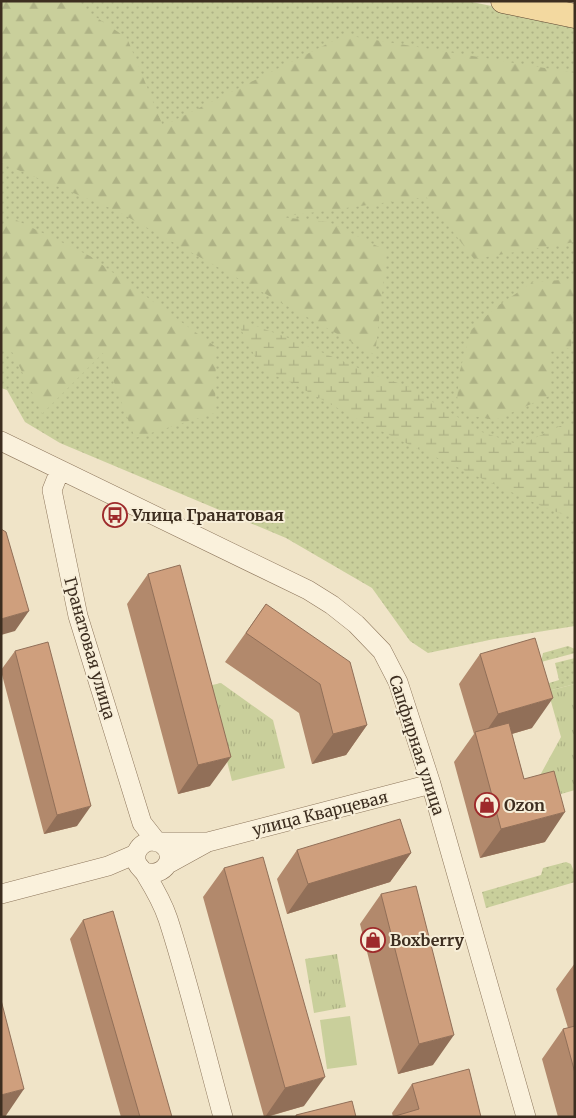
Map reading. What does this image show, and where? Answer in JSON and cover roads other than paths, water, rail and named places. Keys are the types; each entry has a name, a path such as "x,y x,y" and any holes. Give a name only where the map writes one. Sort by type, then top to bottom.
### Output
{"main road":[{"path":"504,1 575,16"},
{"path":"538,1 575,9"}],"street":[{"name":"Сапфирная улица","path":"1,441 292,582 332,605 356,624 382,651 398,682 432,784 526,1117"},
{"name":"Гранатовая улица","path":"60,470 52,490 78,616 142,824 140,861"},
{"name":"улица Кварцевая","path":"208,842 432,784"},
{"name":"Гранатовая улица","path":"142,824 158,842"},
{"path":"208,842 147,842 140,861 168,917 223,1117"},
{"path":"158,842 166,848 169,858 166,866 168,917"},
{"path":"1,894 108,866 140,861 156,874 166,866 208,842"}],"place":[{"name":"Улица Гранатовая","path":"115,515"},
{"name":"Ozon","path":"487,805"},
{"name":"Boxberry","path":"373,940"}]}
